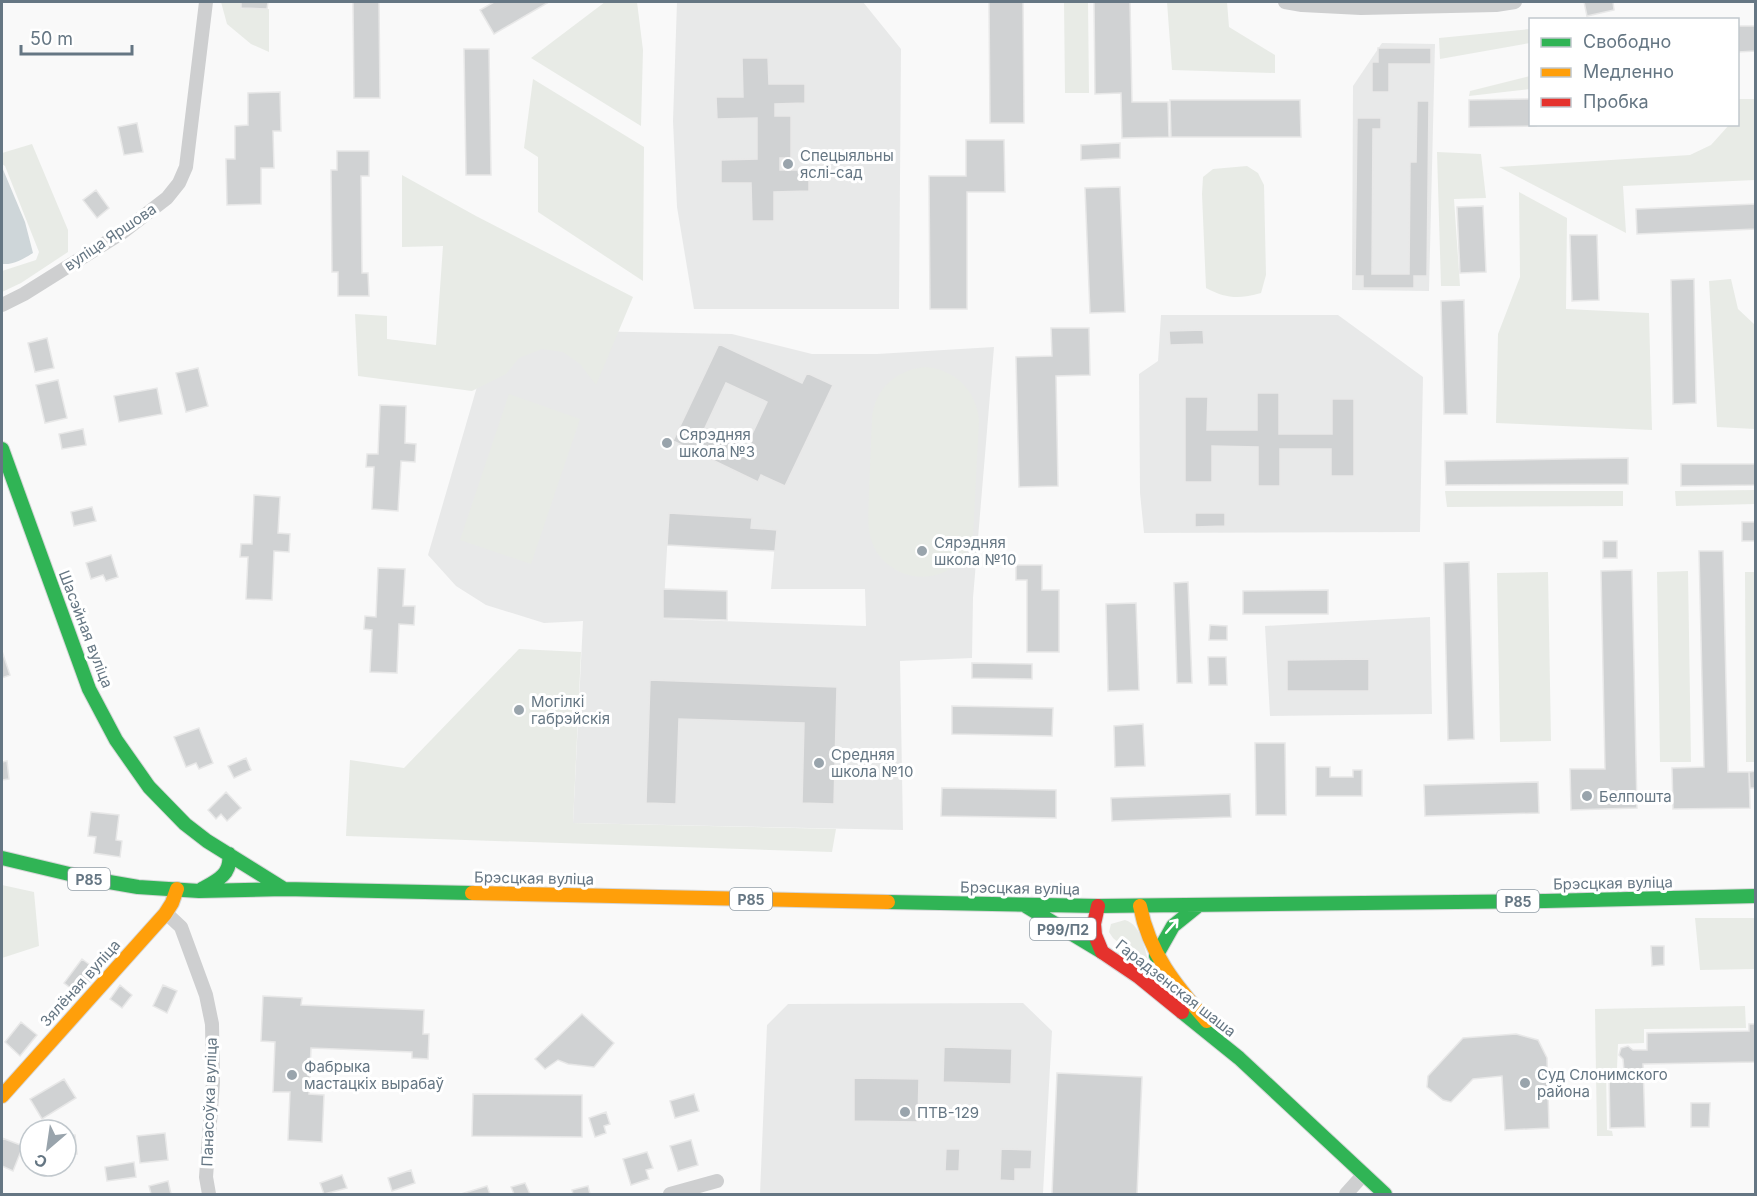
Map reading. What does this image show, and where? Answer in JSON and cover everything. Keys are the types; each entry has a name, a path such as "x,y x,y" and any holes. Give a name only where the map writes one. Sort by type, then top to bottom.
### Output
{"main road":[{"name":"Шасэйная вуліца","path":"2,449 89,689 116,740 149,788 172,812 207,841 284,889"},
{"path":"199,891 226,874 231,860 229,854"},
{"name":"Р85","path":"2,858 124,886 199,891 284,889"},
{"name":"Зялёная вуліца","path":"2,1096 166,913 175,898 177,889"},
{"name":"Брэсцкая вуліца","path":"284,889 1098,906 1755,896"},
{"name":"Р99/П2","path":"1024,905 1102,952"},
{"path":"1156,956 1165,934 1175,922 1199,905"},
{"name":"Гарадзенская шаша","path":"1098,906 1094,924 1095,935 1102,952 1140,977 1239,1058 1385,1194"},
{"name":"Гарадзенская шаша","path":"1140,906 1145,930 1156,956 1171,980 1239,1058"}],"street":[{"name":"вуліца Яршова","path":"2,304 24,294 123,232 167,198 179,183 186,166 206,2"},
{"path":"1285,2 1361,8 1496,5 1515,2"},
{"name":"Панасоўка вуліца","path":"166,913 180,927 206,995 212,1024 213,1082 206,1177 208,1194"},
{"path":"1346,1194 1364,1174"},
{"path":"670,1194 717,1181"}],"shaded area":[{"path":"221,2 241,2 241,9 269,9 269,52 251,44 227,24"},
{"path":"605,2 637,2 643,50 641,126 531,58"},
{"name":"Спецыяльны яслі-сад","path":"677,2 863,2 901,49 899,309 694,309 677,207 673,121"},
{"path":"1064,2 1088,2 1089,93 1065,93"},
{"path":"1167,2 1227,2 1229,27 1275,55 1275,73 1172,70"},
{"path":"1529,29 1529,43 1440,59 1439,38"},
{"path":"1382,43 1435,44 1429,291 1352,290 1353,86"},
{"path":"1529,76 1529,89 1469,96 1470,91"},
{"path":"533,79 644,147 643,281 538,212 538,157 524,148"},
{"path":"1739,99 1755,99 1755,180 1623,186 1626,233 1499,167 1690,155 1711,145 1728,126 1739,126"},
{"path":"32,144 68,230 68,252 21,283 2,292 2,271 36,260 39,252 5,166 2,164 2,153"},
{"path":"1437,152 1481,154 1486,198 1454,199 1460,286 1441,286"},
{"path":"1247,166 1258,173 1264,185 1266,275 1261,293 1233,297 1206,288 1203,177 1213,169"},
{"path":"2,167 25,222 33,253 10,264 2,264"},
{"path":"402,175 633,297 596,385 580,364 563,352 542,349 519,358 506,374 472,391 358,376 355,314 387,316 387,339 436,345 443,246 402,247"},
{"path":"1519,192 1567,218 1566,309 1649,313 1652,430 1496,423 1498,334 1520,277"},
{"path":"1731,279 1738,309 1754,324 1755,429 1717,427 1709,281"},
{"path":"1161,315 1338,315 1423,377 1420,532 1144,533 1140,493 1139,374 1158,361"},
{"path":"533,330 732,334 812,354 877,354 994,347 973,598 972,658 900,661 903,830 573,823 583,621 544,623 486,605 456,586 428,555 481,373","holes":["669,514 752,519 751,528 776,530 771,589 865,589 866,626 663,619"]},
{"path":"924,367 945,372 962,383 974,399 979,420 971,544 959,561 949,569 943,573 922,577 900,572 883,560 872,542 868,517 874,407 883,389 896,377 904,372"},
{"path":"509,394 580,419 531,564 460,540"},
{"path":"1755,490 1755,504 1676,506 1675,491"},
{"path":"1445,491 1623,491 1623,506 1447,507"},
{"path":"1688,571 1691,762 1660,762 1657,572"},
{"path":"1548,572 1551,741 1500,742 1497,573"},
{"path":"1745,572 1755,572 1755,762 1746,762"},
{"path":"1430,617 1432,714 1270,716 1265,626"},
{"name":"Могілкі габрэйскія","path":"519,649 581,652 573,823 836,829 832,852 346,836 350,760 404,768"},
{"path":"2,885 34,892 39,946 2,958"},
{"path":"1695,918 1755,918 1755,969 1700,970"},
{"path":"1125,920 1131,923 1140,934 1151,970 1109,932 1111,924"},
{"name":"ПТВ-129","path":"1023,1003 1052,1031 1043,1193 760,1194 767,1025 788,1004"},
{"path":"1745,1006 1746,1028 1644,1029 1644,1043 1618,1044 1617,1068 1606,1069 1607,1130 1612,1131 1613,1136 1597,1136 1595,1009"}],"building":[{"path":"241,2 268,2 267,9 241,8"},
{"path":"353,2 379,2 380,98 354,98"},
{"path":"494,2 549,2 494,34 480,10"},
{"path":"989,2 1023,2 1024,123 990,123"},
{"path":"1094,2 1130,2 1132,102 1168,102 1169,137 1122,138 1121,93 1095,94"},
{"path":"1584,2 1613,2 1614,10 1587,16"},
{"path":"1739,26 1756,26 1756,51 1739,52"},
{"path":"1378,48 1431,48 1431,64 1389,64 1389,92 1372,92 1372,62 1378,62"},
{"path":"464,49 489,49 491,175 466,175"},
{"path":"742,58 768,58 769,84 805,84 805,103 775,104 775,116 791,116 791,158 780,158 780,170 809,170 809,191 774,192 774,221 752,221 751,183 721,183 721,160 757,159 757,118 717,119 716,97 743,97"},
{"path":"280,92 281,131 273,131 274,168 261,168 261,204 227,205 226,159 235,159 235,126 248,125 248,93"},
{"path":"1529,99 1529,126 1536,126 1469,127 1469,100"},
{"path":"1170,100 1300,100 1301,137 1171,137"},
{"path":"1417,101 1429,101 1427,276 1414,276 1414,288 1363,288 1363,276 1355,276 1357,118 1381,118 1381,129 1373,129 1372,274 1409,274 1410,162 1416,162"},
{"path":"137,123 143,152 124,155 118,127"},
{"path":"966,140 1004,140 1005,192 967,192 967,309 930,309 929,176 966,176"},
{"path":"1120,143 1120,158 1081,160 1081,145"},
{"path":"337,151 369,151 369,176 361,176 362,273 368,273 369,296 338,296 338,272 332,272 331,170 337,170"},
{"path":"1120,187 1125,312 1090,313 1085,188"},
{"path":"96,190 109,208 97,218 83,200"},
{"path":"1756,204 1756,229 1637,234 1636,209"},
{"path":"1483,206 1486,272 1460,273 1457,207"},
{"path":"1570,235 1597,235 1599,300 1572,301"},
{"path":"1694,279 1696,403 1673,404 1671,280"},
{"path":"1464,300 1467,414 1444,414 1441,301"},
{"path":"1051,328 1089,328 1090,375 1056,376 1058,486 1019,487 1016,357 1052,356"},
{"path":"1203,330 1204,344 1170,345 1169,331"},
{"path":"47,338 54,368 35,372 28,343"},
{"path":"719,344 802,383 807,373 833,385 785,486 761,475 758,482 673,441","holes":["726,383 767,402 746,447 705,428"]},
{"path":"198,368 208,406 186,412 176,373"},
{"path":"58,380 67,418 45,423 36,385"},
{"path":"157,388 162,414 119,422 114,396"},
{"path":"1257,393 1279,393 1279,434 1332,434 1332,399 1354,399 1354,476 1331,476 1331,449 1280,449 1280,486 1258,486 1258,447 1212,446 1212,482 1185,482 1185,397 1208,397 1207,430 1257,430"},
{"path":"380,405 406,406 405,443 416,444 415,462 401,461 398,511 372,509 374,467 366,467 367,454 378,454"},
{"path":"83,429 86,445 62,449 59,434"},
{"path":"1628,458 1628,484 1446,485 1445,461"},
{"path":"1681,464 1756,464 1756,485 1681,486"},
{"path":"254,495 280,497 278,533 290,534 289,552 274,551 272,600 246,599 248,557 240,557 241,544 252,544"},
{"path":"92,507 96,521 74,526 71,512"},
{"path":"669,513 752,518 751,528 777,530 775,551 667,545"},
{"path":"1195,513 1225,513 1225,526 1195,527"},
{"path":"1742,522 1756,522 1756,541 1742,541"},
{"path":"1603,541 1617,541 1617,558 1603,558"},
{"path":"1699,551 1723,551 1728,772 1749,772 1750,808 1673,809 1672,768 1704,767"},
{"path":"111,555 118,577 106,581 103,575 91,579 86,563"},
{"path":"1469,562 1474,739 1448,740 1444,563"},
{"path":"1016,565 1042,565 1042,590 1059,590 1059,652 1027,652 1027,580 1016,580"},
{"path":"378,568 405,569 403,606 415,606 414,625 399,624 397,673 370,672 372,630 364,629 365,616 376,617"},
{"path":"1632,570 1637,808 1571,810 1570,769 1605,769 1601,571"},
{"path":"1188,582 1192,683 1177,683 1174,583"},
{"path":"663,589 727,591 727,620 663,618"},
{"path":"1328,590 1328,614 1243,614 1243,591"},
{"path":"1136,603 1139,690 1108,691 1106,604"},
{"path":"1210,625 1227,626 1227,640 1209,640"},
{"path":"2,651 10,675 2,678"},
{"path":"1208,657 1226,657 1227,685 1209,685"},
{"path":"1369,659 1369,691 1287,691 1287,660"},
{"path":"972,663 1032,664 1032,679 972,678"},
{"name":"Средняя школа №10","path":"650,680 837,687 834,804 802,803 804,723 679,719 676,804 646,803"},
{"path":"952,706 1053,708 1052,736 952,734"},
{"path":"1143,724 1145,766 1115,767 1114,726"},
{"path":"199,728 213,763 199,769 196,763 186,767 174,737"},
{"path":"1255,743 1285,743 1286,815 1256,815"},
{"path":"246,758 251,770 234,778 228,766"},
{"path":"7,761 9,779 2,780 2,762"},
{"path":"1316,767 1330,767 1330,777 1353,777 1353,770 1362,770 1362,796 1316,796"},
{"path":"1756,771 1756,788 1750,788 1749,772"},
{"path":"1538,782 1539,813 1425,816 1424,785"},
{"path":"942,788 1056,790 1056,818 941,816"},
{"path":"226,792 241,808 227,821 221,814 216,819 208,810"},
{"path":"1230,794 1231,817 1112,821 1111,798"},
{"path":"91,812 119,815 116,840 122,841 120,857 94,853 96,837 88,836"},
{"path":"1651,946 1664,946 1664,965 1652,966"},
{"path":"82,959 98,971 80,995 64,983"},
{"path":"120,985 132,995 122,1008 110,999"},
{"path":"163,985 177,991 167,1013 153,1006"},
{"name":"Фабрыка мастацкіх вырабаў","path":"263,996 302,998 301,1005 424,1010 423,1034 429,1034 428,1059 412,1058 412,1052 311,1048 309,1094 324,1095 322,1142 288,1140 290,1092 273,1092 275,1042 261,1041"},
{"path":"582,1014 614,1043 594,1067 568,1064 558,1060 545,1069 535,1059"},
{"path":"21,1022 37,1035 20,1056 5,1042"},
{"path":"1749,1024 1756,1024 1756,1062 1643,1064 1645,1127 1610,1128 1609,1072 1624,1071 1623,1059 1619,1055 1621,1048 1628,1046 1633,1050 1647,1050 1647,1033 1749,1031"},
{"name":"Суд Слонимского района","path":"1516,1034 1538,1040 1547,1058 1549,1128 1505,1130 1502,1076 1473,1079 1451,1102 1443,1100 1427,1087 1428,1076 1463,1038"},
{"path":"944,1047 1012,1049 1011,1084 943,1082"},
{"path":"1057,1073 1142,1077 1137,1194 1052,1194"},
{"path":"854,1078 919,1079 918,1122 854,1121"},
{"path":"64,1079 76,1098 44,1118 41,1118 30,1099"},
{"path":"473,1094 582,1095 582,1137 472,1136"},
{"path":"694,1094 699,1111 675,1118 670,1101"},
{"path":"1691,1103 1710,1103 1709,1127 1691,1127"},
{"path":"606,1112 610,1124 604,1126 606,1133 595,1137 589,1118"},
{"path":"165,1133 168,1160 140,1163 137,1136"},
{"path":"2,1138 18,1144 18,1158 13,1171 2,1166"},
{"path":"691,1140 698,1165 678,1171 670,1146"},
{"path":"946,1149 960,1149 959,1171 945,1171"},
{"path":"1001,1149 1032,1150 1031,1169 1015,1169 1015,1181 1000,1180"},
{"path":"647,1152 653,1168 646,1170 649,1179 631,1185 623,1159"},
{"path":"134,1162 136,1177 107,1181 105,1167"},
{"path":"411,1170 415,1183 392,1191 388,1178"},
{"path":"342,1175 347,1188 324,1194 320,1183"},
{"path":"168,1181 171,1194 151,1194 149,1186"},
{"path":"525,1183 530,1194 514,1194 511,1187"},
{"path":"487,1186 490,1194 461,1194"},
{"path":"588,1186 590,1194 573,1194 572,1190"}],"traffic: fast":[{"path":"2,449 89,689 116,740 149,787 185,824 207,841 284,889"},
{"path":"202,889 218,880 226,872 229,854"},
{"path":"2,858 86,878 138,887 199,891 284,889 472,893"},
{"path":"888,902 1098,906 1756,896"},
{"path":"1024,905 1102,952"},
{"path":"1156,956 1173,926 1199,905"},
{"path":"1182,1012 1239,1058 1385,1194"}],"traffic: slow":[{"path":"2,1096 165,914 177,889"},
{"path":"472,893 888,902"},
{"path":"1140,906 1150,939 1165,968 1207,1021"}],"traffic: jam":[{"path":"1098,906 1094,924 1095,935 1102,952 1139,977 1182,1012"}],"place":[{"name":"Спецыяльны яслі-сад","path":"788,164"},
{"name":"Сярэдняя школа №3","path":"667,443"},
{"name":"Сярэдняя школа №10","path":"922,551"},
{"name":"Могілкі габрэйскія","path":"519,710"},
{"name":"Средняя школа №10","path":"819,763"},
{"name":"Белпошта","path":"1587,796"},
{"name":"Фабрыка мастацкіх вырабаў","path":"292,1075"},
{"name":"Суд Слонимского района","path":"1525,1083"},
{"name":"ПТВ-129","path":"905,1112"}]}
